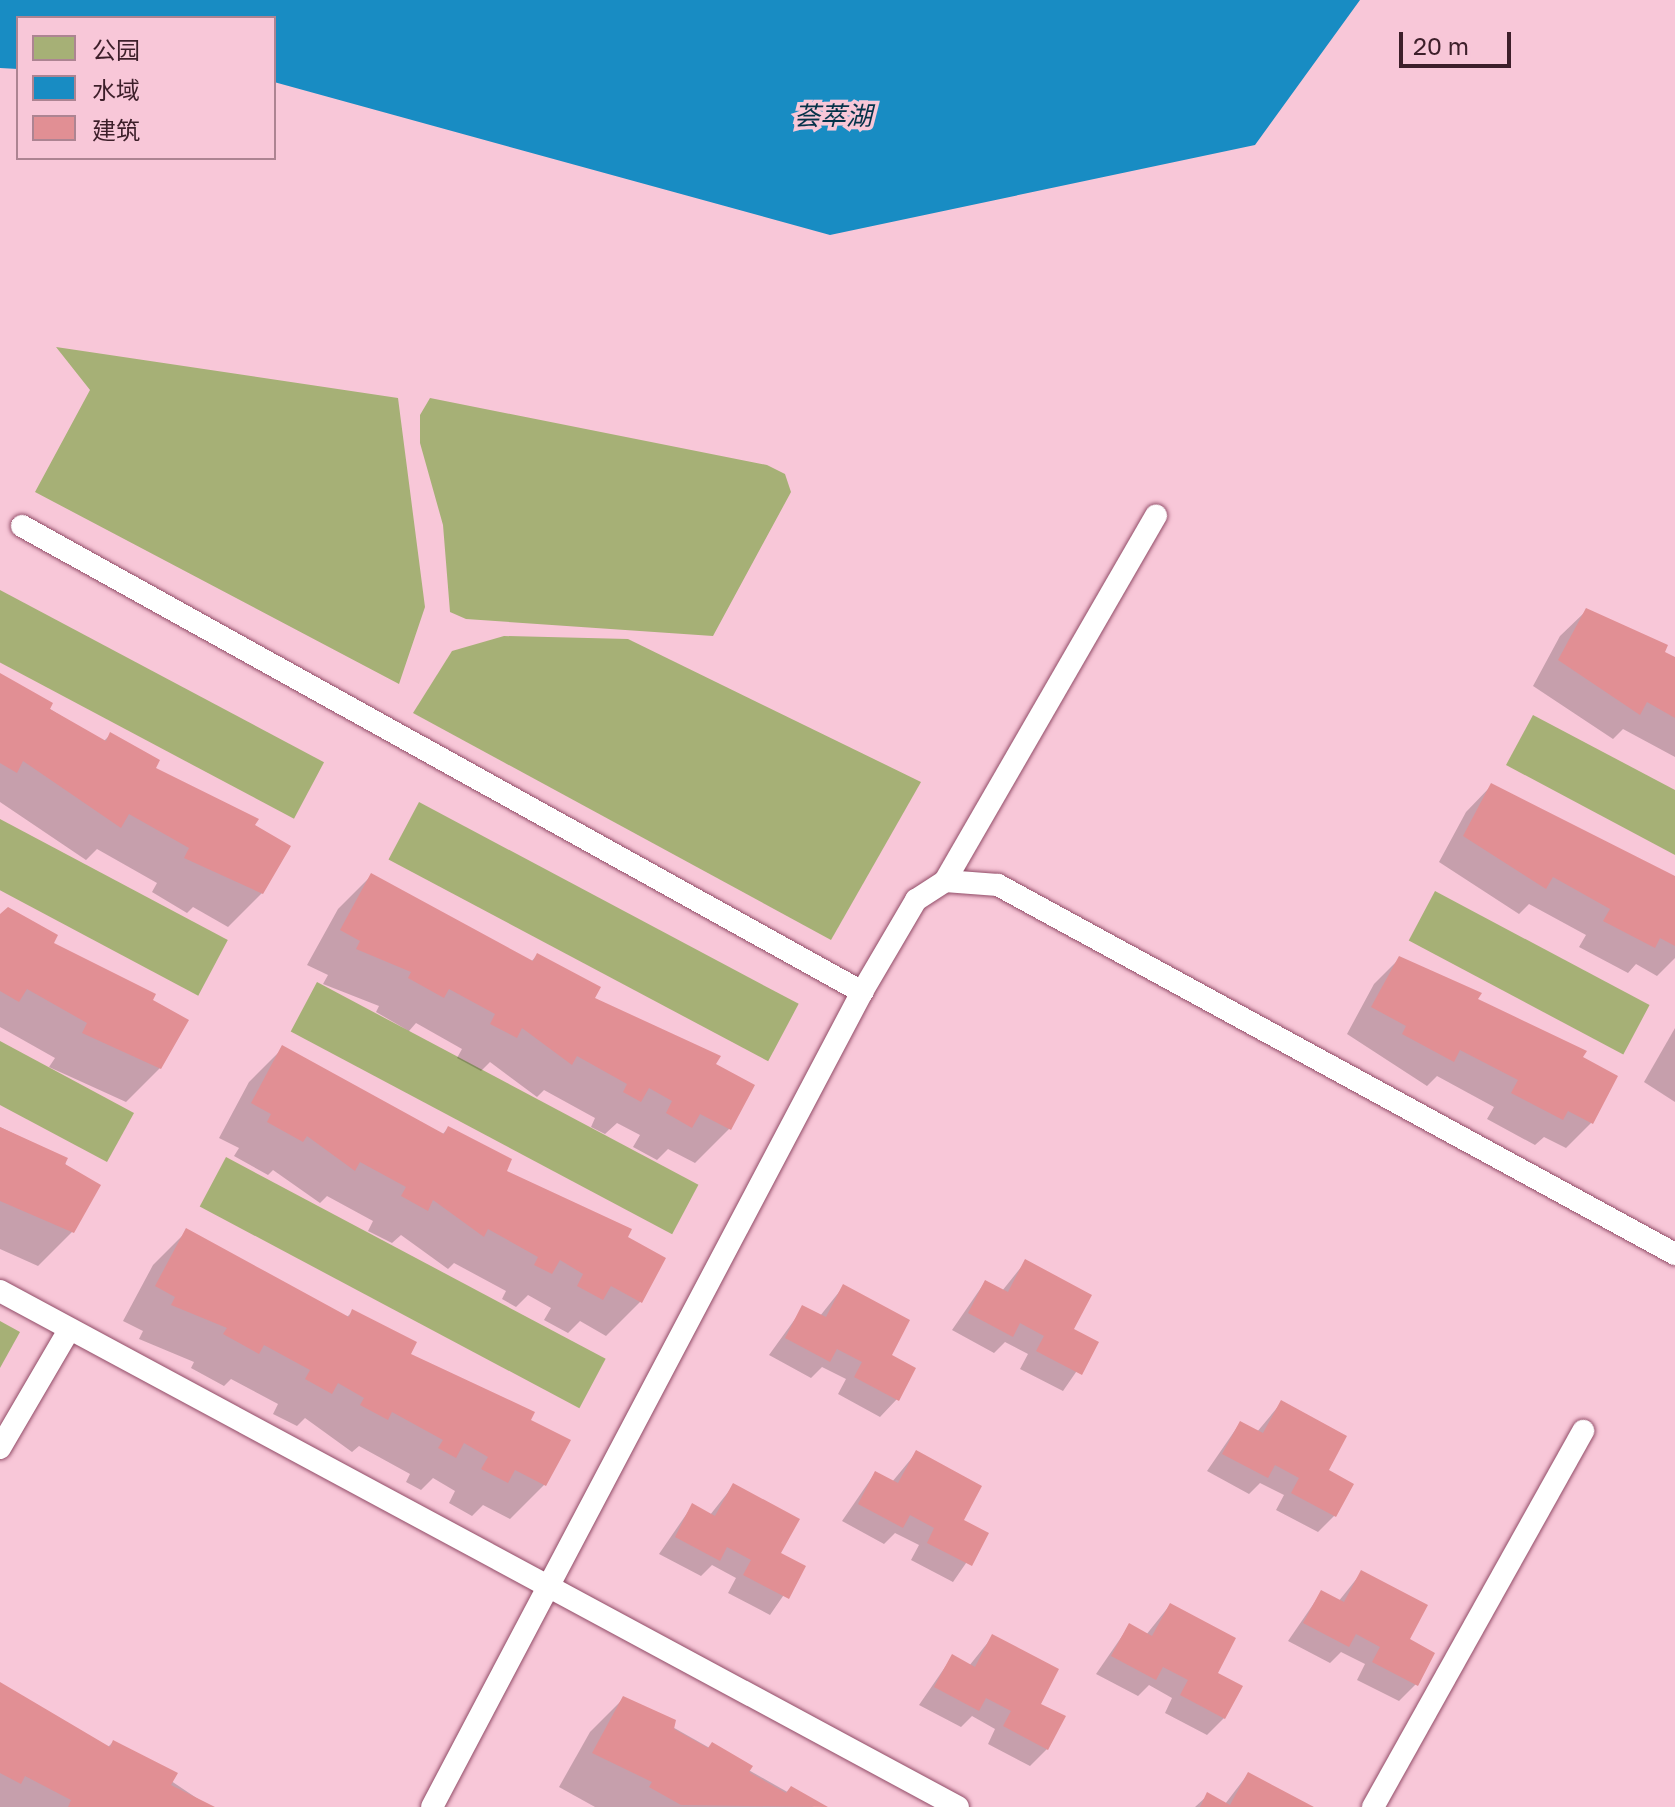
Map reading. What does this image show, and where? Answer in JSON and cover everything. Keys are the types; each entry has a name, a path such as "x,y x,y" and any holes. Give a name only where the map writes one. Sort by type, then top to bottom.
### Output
{"lane":[{"path":"432,1807 862,992 916,900 945,881 1156,515"},
{"path":"22,526 862,992"},
{"path":"945,881 998,885 1675,1254"},
{"path":"0,1291 547,1589 958,1807"},
{"path":"0,1448 69,1330"},
{"path":"1373,1807 1583,1431"}],"green space":[{"path":"56,347 398,398 425,607 399,684 35,492 90,390"},
{"path":"430,398 767,465 785,474 791,492 713,636 466,619 450,612 443,525 420,443 420,415"},
{"path":"0,590 324,762 294,819 0,662"},
{"path":"504,636 628,639 921,782 831,940 413,713 452,651"},
{"path":"1533,715 1675,790 1675,855 1506,765"},
{"path":"419,802 799,1004 768,1061 388,859"},
{"path":"0,819 228,940 198,996 0,890"},
{"path":"1435,891 1650,1005 1623,1055 1409,940"},
{"path":"317,982 698,1185 672,1234 291,1031"},
{"path":"0,1041 134,1113 107,1162 0,1105"},
{"path":"226,1157 606,1359 579,1408 200,1206"},
{"path":"0,1321 20,1332 0,1368"}],"water":[{"name":"荟萃湖","path":"0,0 1360,0 1255,145 830,235 276,83 276,16 16,16 16,69 0,68"}],"building":[{"path":"1586,608 1668,645 1665,652 1675,657 1675,718 1647,702 1640,715 1558,660"},
{"path":"0,673 53,703 50,709 106,741 110,732 160,760 156,768 259,819 255,825 291,846 263,894 184,858 189,848 129,814 121,828 23,761 17,773 0,763"},
{"path":"1491,783 1675,876 1675,946 1660,938 1655,948 1603,921 1610,909 1553,877 1546,889 1463,836"},
{"path":"371,873 533,961 537,953 601,987 595,998 721,1056 716,1064 755,1085 731,1130 700,1114 692,1128 666,1113 672,1101 649,1088 641,1102 623,1092 627,1084 577,1056 572,1065 522,1028 517,1038 490,1024 495,1014 449,989 444,998 408,978 411,972 356,949 360,941 340,930"},
{"path":"8,907 58,935 54,943 156,994 153,1000 189,1020 161,1069 82,1033 87,1023 27,989 19,1002 0,991 0,914"},
{"path":"1399,956 1482,993 1478,999 1587,1051 1583,1057 1618,1076 1593,1124 1568,1111 1563,1120 1511,1093 1518,1080 1460,1050 1454,1062 1402,1034 1406,1026 1371,1007"},
{"path":"282,1045 444,1134 448,1126 512,1159 507,1171 632,1229 628,1237 666,1258 642,1303 611,1286 603,1300 577,1286 583,1274 560,1260 552,1274 534,1265 538,1257 488,1229 484,1237 433,1200 428,1211 401,1196 406,1187 360,1162 355,1171 307,1136 303,1142 267,1122 271,1114 251,1103"},
{"path":"0,1127 68,1158 65,1164 101,1185 74,1233 0,1201"},
{"path":"186,1228 349,1317 352,1309 417,1342 411,1354 535,1412 531,1420 571,1440 546,1486 515,1470 508,1483 481,1469 488,1457 464,1443 456,1458 438,1448 443,1440 392,1412 388,1420 360,1405 364,1398 338,1383 332,1394 305,1379 310,1370 264,1345 259,1354 223,1334 227,1328 171,1305 175,1297 155,1286"},
{"path":"1025,1259 1092,1295 1074,1329 1099,1342 1082,1375 1036,1351 1044,1336 1020,1323 1013,1337 968,1313 985,1280 1008,1292"},
{"path":"843,1284 910,1320 892,1355 916,1368 899,1401 854,1377 862,1362 837,1349 830,1362 785,1338 802,1305 826,1317"},
{"path":"1281,1400 1347,1436 1329,1470 1354,1484 1336,1517 1291,1493 1299,1478 1275,1465 1268,1478 1222,1454 1240,1421 1263,1433"},
{"path":"916,1450 982,1486 964,1520 989,1533 972,1566 927,1543 934,1528 910,1515 903,1528 858,1504 875,1471 898,1483"},
{"path":"733,1483 800,1519 781,1553 806,1566 789,1599 743,1575 751,1560 727,1547 720,1561 675,1537 692,1503 715,1516"},
{"path":"1361,1570 1428,1605 1410,1639 1435,1653 1418,1686 1372,1662 1380,1647 1356,1634 1349,1647 1303,1623 1321,1590 1344,1602"},
{"path":"1170,1603 1236,1638 1218,1673 1243,1686 1225,1719 1180,1695 1188,1680 1163,1667 1156,1680 1111,1656 1129,1623 1152,1636"},
{"path":"992,1634 1059,1669 1041,1704 1066,1716 1048,1750 1003,1726 1011,1711 986,1698 979,1711 934,1687 952,1654 975,1667"},
{"path":"0,1682 110,1747 113,1740 178,1773 171,1785 215,1807 68,1807 71,1800 25,1776 21,1784 0,1773"},
{"path":"623,1696 676,1720 674,1729 708,1748 712,1742 753,1766 749,1772 786,1793 791,1786 828,1807 681,1805 649,1787 652,1782 592,1753"},
{"path":"1248,1772 1314,1807 1200,1807 1207,1792 1230,1805"}]}
